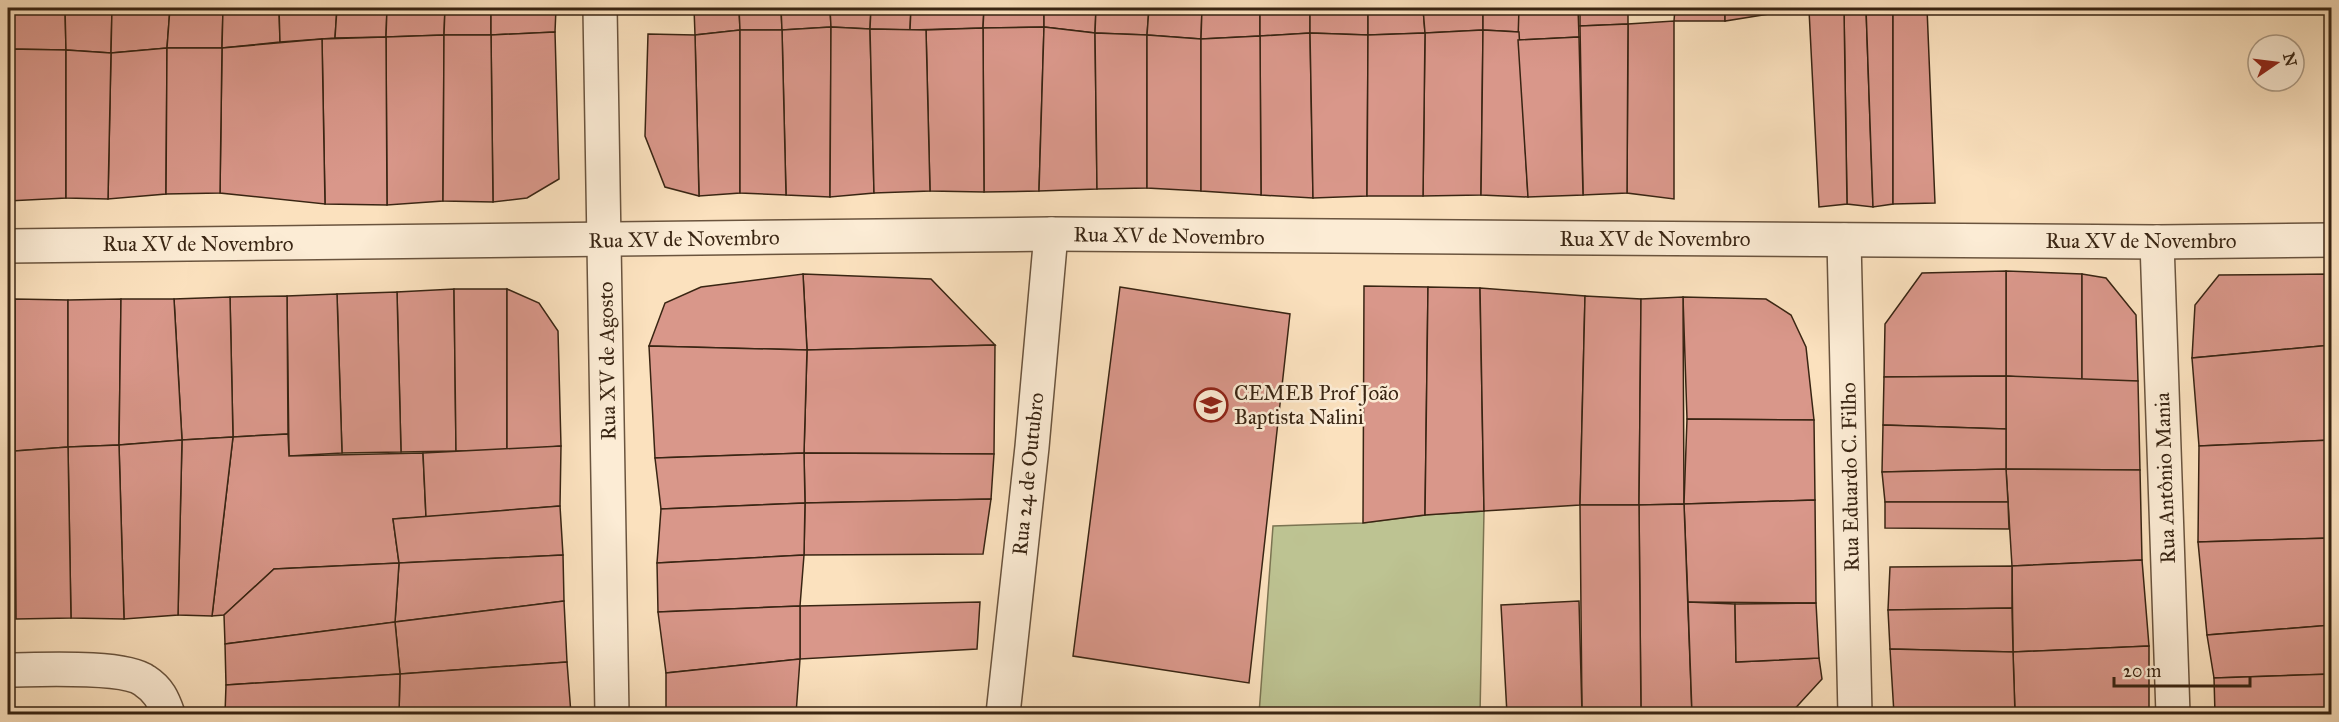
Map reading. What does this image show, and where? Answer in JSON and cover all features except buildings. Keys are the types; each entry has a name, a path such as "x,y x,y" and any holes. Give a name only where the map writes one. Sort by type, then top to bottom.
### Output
{"street":[{"name":"Rua XV de Agosto","path":"600,8 612,714"},
{"name":"Rua XV de Novembro","path":"8,246 605,241 1051,234 2157,242 2331,240"},
{"name":"Rua 24 de Outubro","path":"1003,714 1032,447 1051,234"},
{"name":"Rua Eduardo C. Filho","path":"1844,240 1855,714"},
{"name":"Rua Antônio Mania","path":"2157,242 2174,714"},
{"path":"8,670 105,670 143,679 162,695 168,714"}],"green space":[{"path":"1484,511 1480,714 1259,714 1273,526 1363,523 1425,515"}],"place":[{"name":"CEMEB Prof João Baptista Nalini","path":"1211,405"}]}
